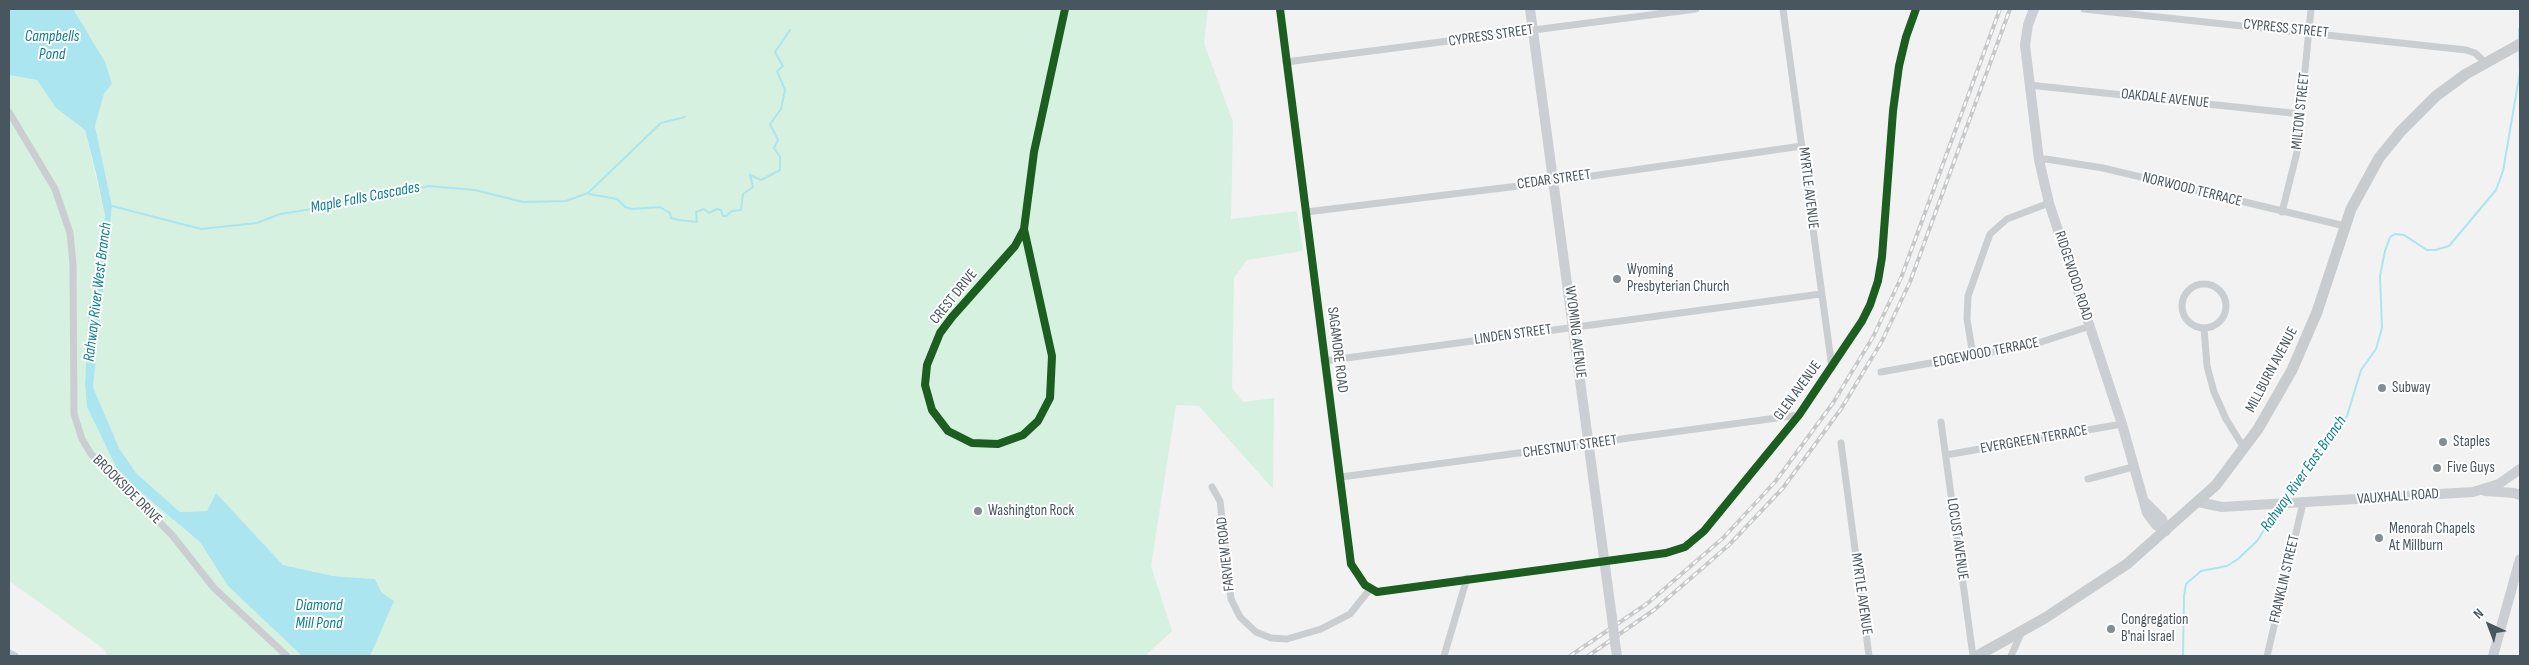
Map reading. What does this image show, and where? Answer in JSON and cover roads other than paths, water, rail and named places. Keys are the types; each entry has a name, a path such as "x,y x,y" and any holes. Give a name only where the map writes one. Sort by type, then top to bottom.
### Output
{"main road":[{"name":"MILLBURN AVENUE","path":"1977,656 2088,592 2127,564 2216,485 2270,410 2301,351 2317,312 2345,226 2368,175 2401,131 2436,96 2485,62 2520,44"}],"street":[{"path":"1024,229 1034,152 1065,9"},
{"name":"SAGAMORE ROAD","path":"1280,9 1351,564 1357,575 1370,589"},
{"name":"WYOMING AVENUE","path":"1530,9 1617,656"},
{"name":"CYPRESS STREET","path":"1286,62 1696,9"},
{"name":"MYRTLE AVENUE","path":"1783,9 1832,368"},
{"name":"GLEN AVENUE","path":"1467,578 1675,551 1694,541 1799,415 1862,321 1878,281 1882,256 1894,102 1906,37 1916,9"},
{"name":"RIDGEWOOD ROAD","path":"2034,9 2028,24 2025,45 2039,160 2049,204 2122,424 2144,501 2162,520 2166,531"},
{"name":"CYPRESS STREET","path":"2084,9 2309,31 2466,50 2475,53 2485,62"},
{"name":"MILTON STREET","path":"2282,212 2297,152 2311,9"},
{"name":"OAKDALE AVENUE","path":"2029,85 2301,114"},
{"name":"BROOKSIDE DRIVE","path":"9,112 55,189 70,233 73,264 74,414 82,439 91,454 172,535 214,588 287,656"},
{"name":"CEDAR STREET","path":"1306,212 1802,146"},
{"name":"NORWOOD TERRACE","path":"2039,160 2046,158 2103,168 2345,226"},
{"path":"1972,356 1967,319 1968,296 1990,234 2007,218 2049,204"},
{"name":"CREST DRIVE","path":"1024,229 1052,356 1052,387 1048,404 1034,426 1017,438 998,444 966,441 954,435 939,421 932,410 927,398 925,378 929,358 940,334 967,299 1015,246 1024,229"},
{"path":"2204,283 2213,285 2221,290 2226,298 2227,308 2224,317 2218,324 2204,328 2195,326 2188,321 2183,313 2182,304 2184,295 2191,288 2204,283"},
{"name":"LINDEN STREET","path":"1324,361 1821,294"},
{"name":"EDGEWOOD TERRACE","path":"1881,372 2035,344 2090,326"},
{"path":"2204,328 2208,366 2214,392 2226,420 2244,448"},
{"name":"CHESTNUT STREET","path":"1341,477 1589,445 1799,415"},
{"name":"LOCUST AVENUE","path":"1941,422 1973,656"},
{"name":"EVERGREEN TERRACE","path":"1946,455 2122,424"},
{"name":"MYRTLE AVENUE","path":"1840,443 1869,656"},
{"path":"2088,479 2133,467"},
{"name":"VAUXHALL ROAD","path":"2198,502 2222,507 2482,490 2499,484 2520,469"},
{"name":"FARVIEW ROAD","path":"1212,487 1220,501 1231,599 1240,617 1256,632 1271,638 1287,639 1321,629 1350,614 1370,589"},
{"path":"2482,490 2520,495"},
{"name":"FRANKLIN STREET","path":"2267,656 2303,503"},
{"path":"2493,656 2520,564"},
{"path":"1370,589 1377,592 1467,578 1444,656"},
{"path":"2011,656 2022,631"},
{"path":"9,653 15,656"}],"water":[{"path":"9,9 73,9 105,62 112,84 104,94 95,126 112,206 93,387 119,448 136,473 180,512 207,511 216,493 283,565 333,576 375,579 382,593 394,601 370,656 302,656 228,586 200,542 120,475 87,407 85,384 88,318 105,216 96,173 85,130 56,108 37,80 9,75"}],"waterway":[{"name":"Rahway River East Branch","path":"2519,29 2519,40"},
{"path":"589,194 617,199 625,207 632,209 660,207 670,213 671,218 697,222 696,212 704,209 709,213 717,209 721,210 723,216 732,211 741,210 743,194 753,187 750,175 761,180 780,170 780,157 774,148 778,140 770,124 781,109 785,90 777,71 783,66 775,52 790,30"},
{"name":"Rahway River East Branch","path":"2283,500 2296,480 2347,416 2361,370 2376,349 2382,328 2380,276 2390,237 2395,234 2404,235 2427,250 2449,246 2496,190 2503,171 2520,72 2519,49"},
{"name":"Maple Falls Cascades","path":"112,206 201,229 257,223 280,214 331,206 355,199 405,192 428,186 475,190 523,202 566,201 588,193 661,123 685,117"},
{"name":"Rahway River East Branch","path":"2183,656 2186,584 2201,571 2227,566 2238,559 2257,541 2278,508"}],"railway":[{"path":"1570,656 1648,603 1723,538 1775,482 1833,403 1873,337 1901,278 2000,9"},
{"path":"1588,656 1654,610 1729,545 1783,488 1841,409 1882,341 1910,282 2010,9"}],"place":[{"name":"Wyoming Presbyterian Church","path":"1617,279"},
{"name":"Subway","path":"2382,388"},
{"name":"Staples","path":"2443,442"},
{"name":"Five Guys","path":"2437,468"},
{"name":"Washington Rock","path":"978,511"},
{"name":"Menorah Chapels At Millburn","path":"2379,538"},
{"name":"Congregation B'nai Israel","path":"2111,629"}],"water label":[{"name":"Campbells Pond","path":"52,46"},
{"name":"Rahway River West Branch","path":"98,292"},
{"name":"Diamond Mill Pond","path":"319,615"}]}
